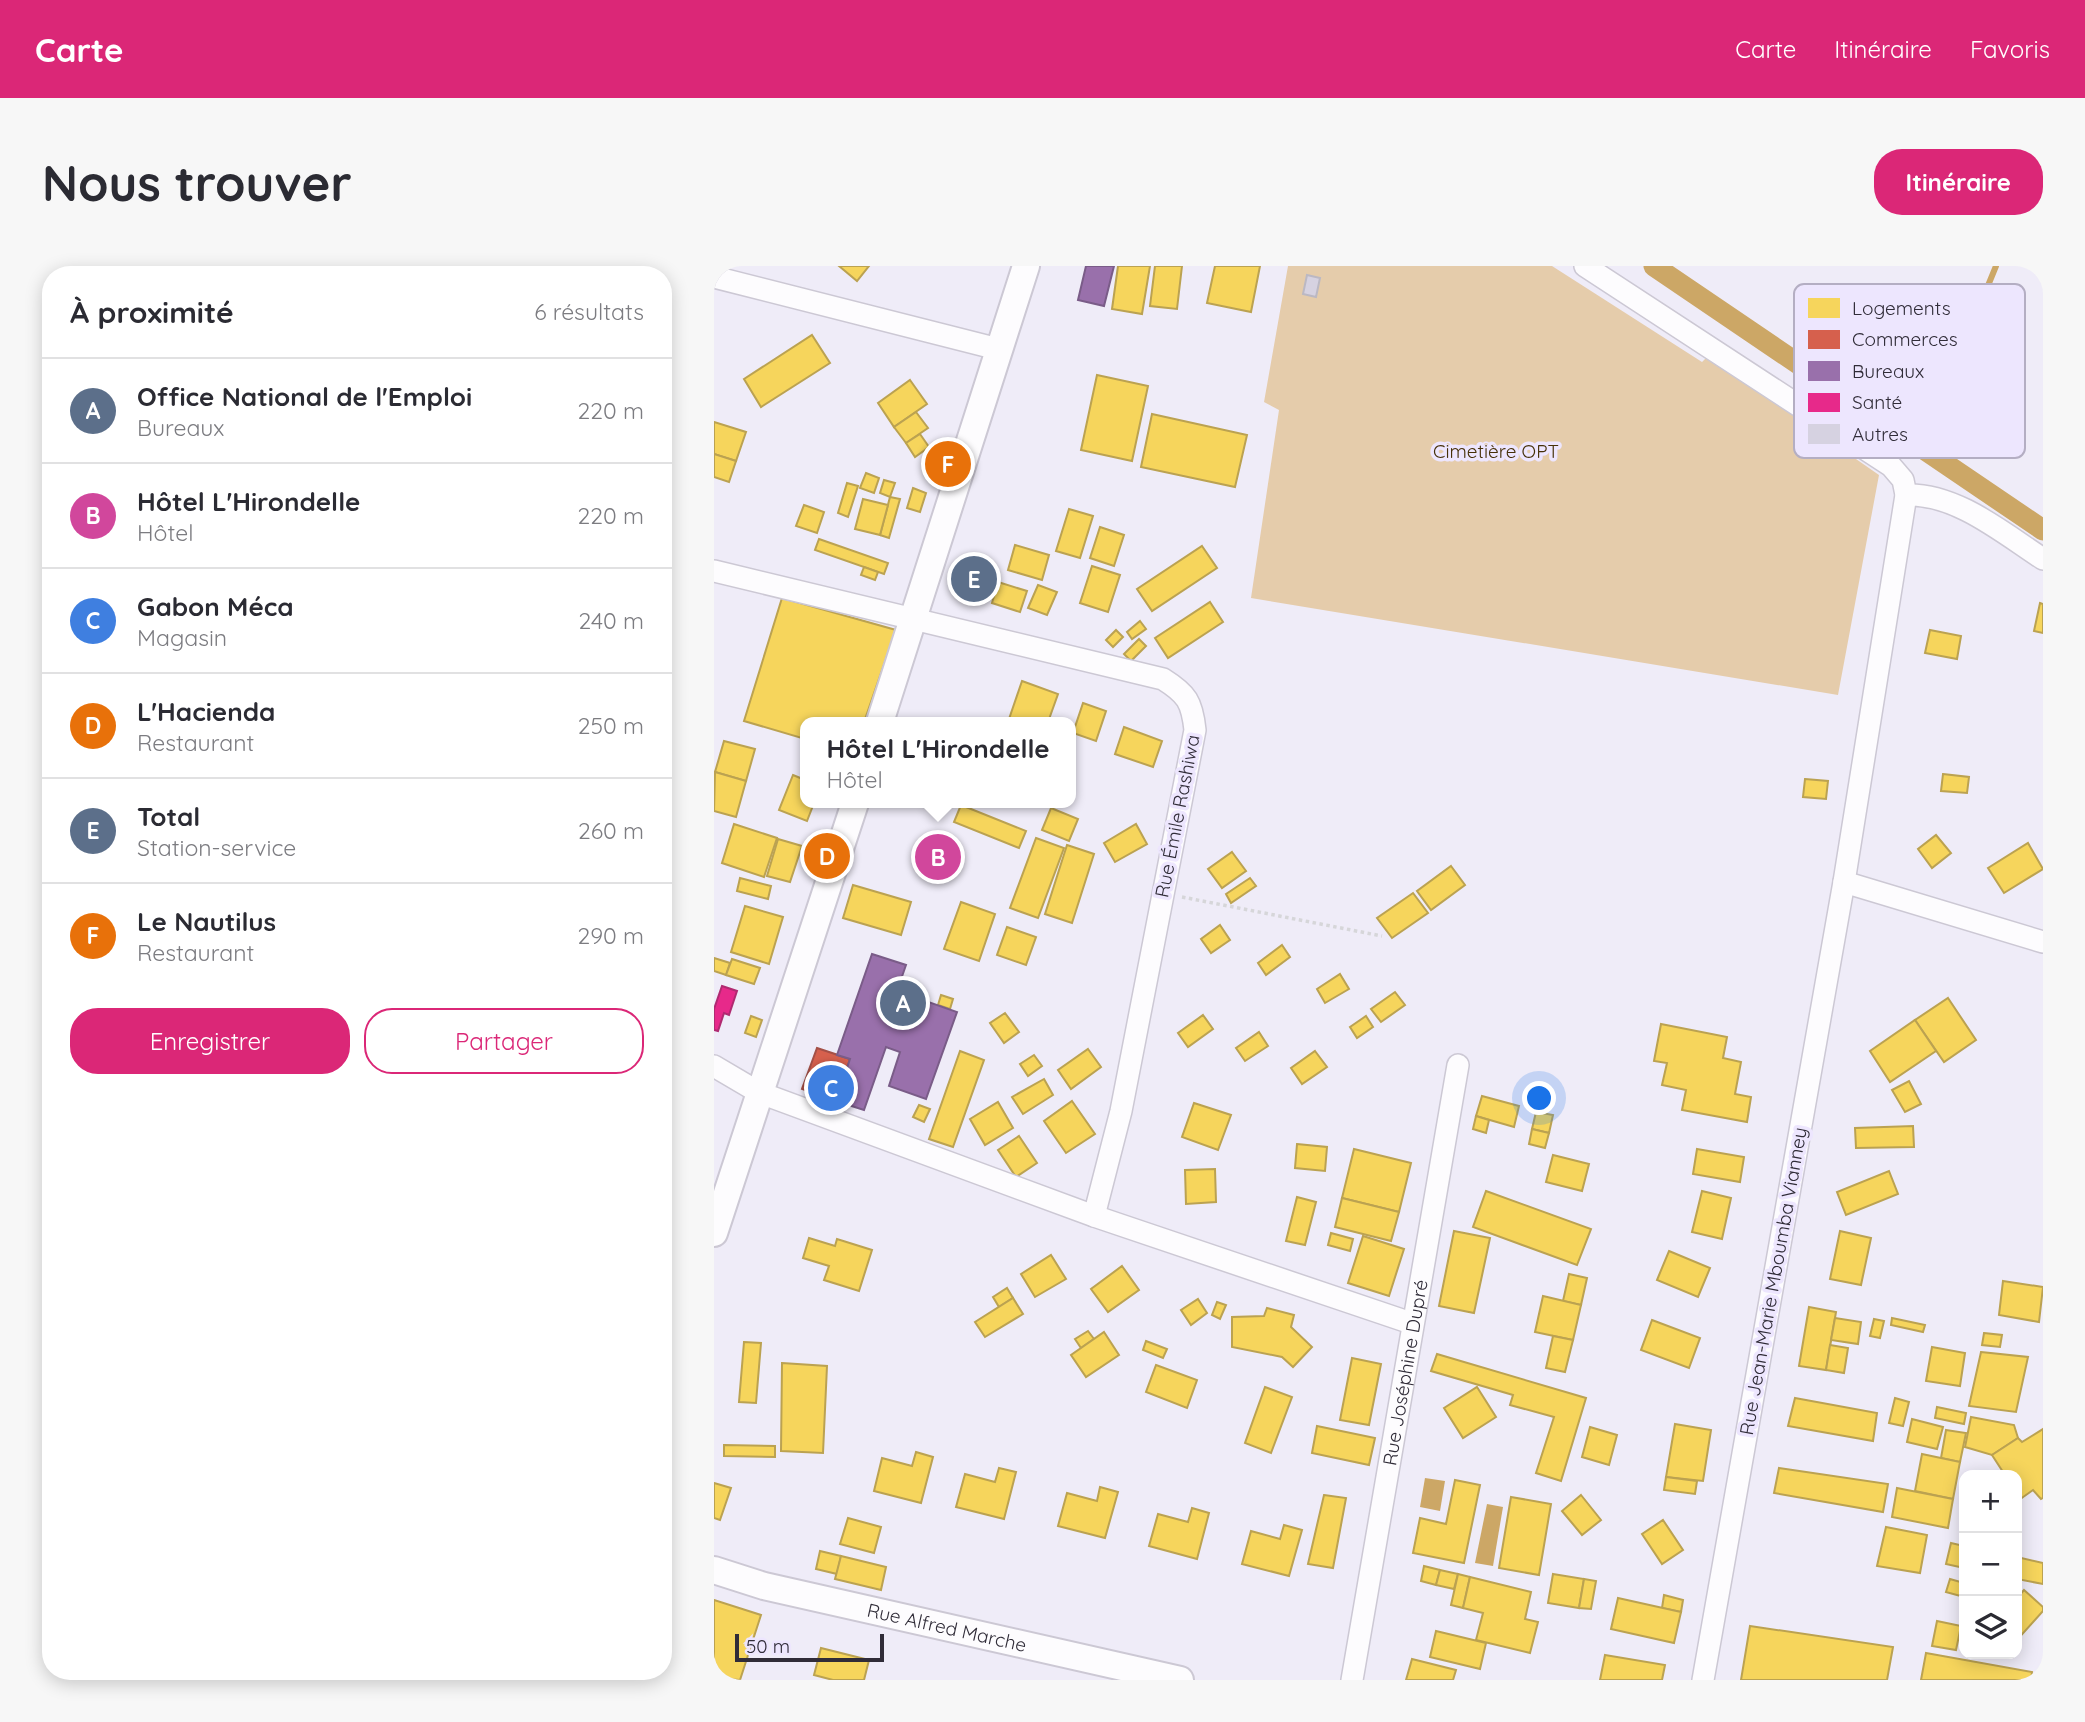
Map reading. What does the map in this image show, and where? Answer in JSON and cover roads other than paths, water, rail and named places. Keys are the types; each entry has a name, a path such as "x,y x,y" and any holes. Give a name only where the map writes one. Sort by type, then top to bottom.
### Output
{"street":[{"path":"882,717 1026,266"},
{"path":"1585,266 1794,403"},
{"path":"714,277 998,349"},
{"path":"1879,458 1891,466 1903,480 1906,495 1922,495 1954,505 2043,559"},
{"name":"Rue Jean-Marie Mboumba Vianney","path":"1703,1680 1844,881 1906,495"},
{"name":"Rue Émile Rashiwa","path":"714,571 1163,679 1180,690 1193,708 1195,730 1121,1111 1094,1216"},
{"path":"714,1233 853,808"},
{"path":"1844,881 2043,942"},
{"name":"Rue Joséphine Dupré","path":"1352,1680 1411,1323 1458,1065"},
{"path":"714,1066 758,1093 1094,1216 1411,1323"},
{"name":"Rue Alfred Marche","path":"714,1570 765,1586 1180,1680"}],"waterway":[{"path":"1654,266 1794,361"},
{"path":"1989,284 1996,266"},
{"path":"1937,458 2043,530"}],"place":[{"name":"Le Nautilus","path":"948,464"},
{"name":"Total","path":"974,579"},
{"name":"L'Hacienda","path":"827,856"},
{"name":"Hôtel L'Hirondelle","path":"938,857"},
{"name":"Office National de l'Emploi","path":"903,1003"},
{"name":"Gabon Méca","path":"831,1088"}],"park label":[{"name":"Cimetière OPT","path":"1496,451"}]}
